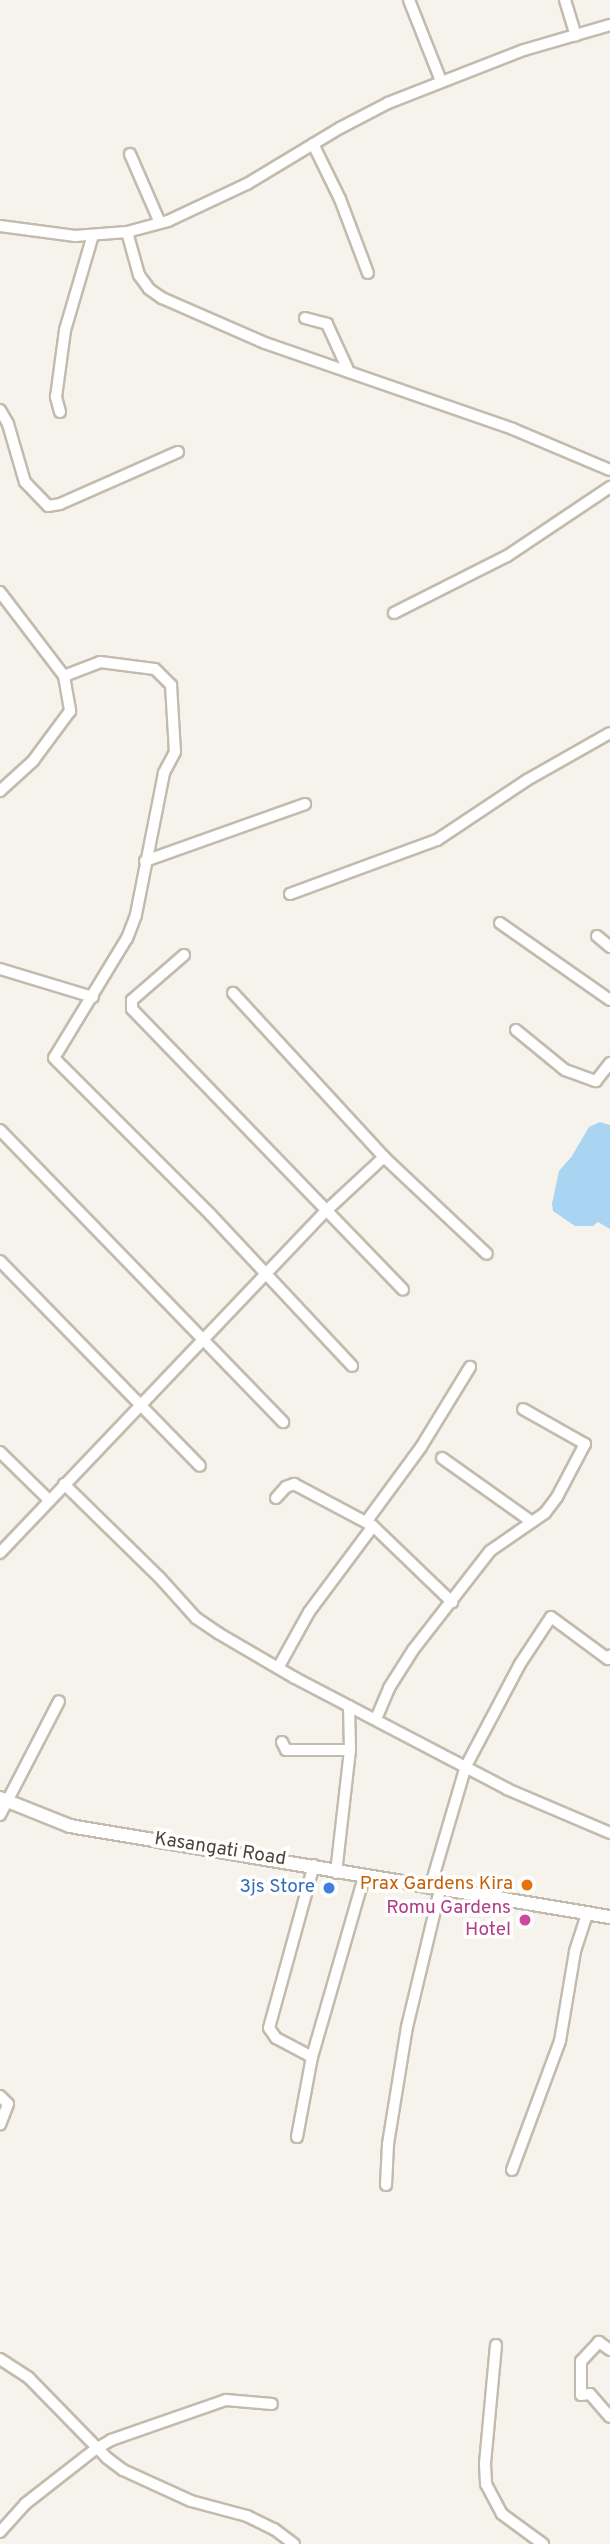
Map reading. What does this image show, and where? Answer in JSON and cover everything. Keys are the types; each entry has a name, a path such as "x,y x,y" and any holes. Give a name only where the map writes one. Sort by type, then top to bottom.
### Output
{"street":[{"path":"409,0 441,81"},
{"path":"565,0 576,35"},
{"path":"0,226 45,234 93,235 127,232 160,223 247,184 388,103 441,81 610,24"},
{"path":"313,144 340,199 368,273"},
{"path":"130,154 160,223"},
{"path":"127,232 139,275 149,289 162,298 265,344 513,429 610,470"},
{"path":"60,412 56,397 65,330 93,235"},
{"path":"305,318 327,324 349,372"},
{"path":"0,410 8,424 25,482 48,506 71,500 178,452"},
{"path":"394,613 507,556 610,487"},
{"path":"0,592 64,676 70,711 33,761 0,791"},
{"path":"64,676 100,662 155,669 171,685 175,752 164,773 136,915 127,938 93,997 54,1053 55,1061 210,1214 352,1366"},
{"path":"290,894 437,839 527,780 610,733"},
{"path":"145,861 305,804"},
{"path":"500,923 610,1000"},
{"path":"597,936 610,947"},
{"path":"184,955 132,1000 132,1009 403,1290"},
{"path":"0,969 93,997"},
{"path":"233,993 384,1157 487,1254"},
{"path":"516,1030 565,1070 596,1081 610,1063"},
{"path":"0,1130 283,1422"},
{"path":"0,1553 327,1210 384,1157"},
{"path":"0,1261 200,1466"},
{"path":"278,1668 309,1612 421,1447 470,1367"},
{"path":"376,1719 389,1688 413,1650 490,1551 545,1513 557,1497 585,1444 523,1409"},
{"path":"0,1452 49,1500"},
{"path":"442,1458 532,1522"},
{"path":"276,1498 286,1487 295,1484 369,1524 452,1602"},
{"path":"64,1485 160,1578 196,1618 278,1668 507,1789 610,1833"},
{"path":"386,2185 388,2144 407,2027 435,1889 466,1766 520,1664 551,1617 608,1659 610,1655"},
{"path":"0,1815 4,1799 59,1700"},
{"path":"336,1873 350,1750 349,1706"},
{"path":"282,1742 286,1750 350,1750"},
{"name":"Kasangati Road","path":"4,1799 70,1826 314,1865 336,1873 610,1916"},
{"path":"312,2057 276,2038 269,2028 314,1865"},
{"path":"297,2137 312,2057 363,1877"},
{"path":"512,2170 560,2041 575,1951 587,1913"},
{"path":"0,2096 8,2104 0,2125"},
{"path":"610,2350 599,2342 581,2361 581,2395 590,2393 610,2417"},
{"path":"496,2345 485,2464 486,2484 502,2514 544,2544"},
{"path":"0,2359 28,2377 107,2458 142,2481 191,2501 247,2516 274,2529 294,2544"},
{"path":"0,2532 25,2504 97,2448 226,2400 272,2404"}],"water":[{"path":"600,1122 610,1125 610,1229 598,1222 593,1226 575,1226 553,1211 552,1204 559,1171 572,1156 589,1127"}],"place":[{"name":"Prax Gardens Kira","path":"527,1885"},
{"name":"3js Store","path":"329,1888"},
{"name":"Romu Gardens Hotel","path":"525,1920"}]}
